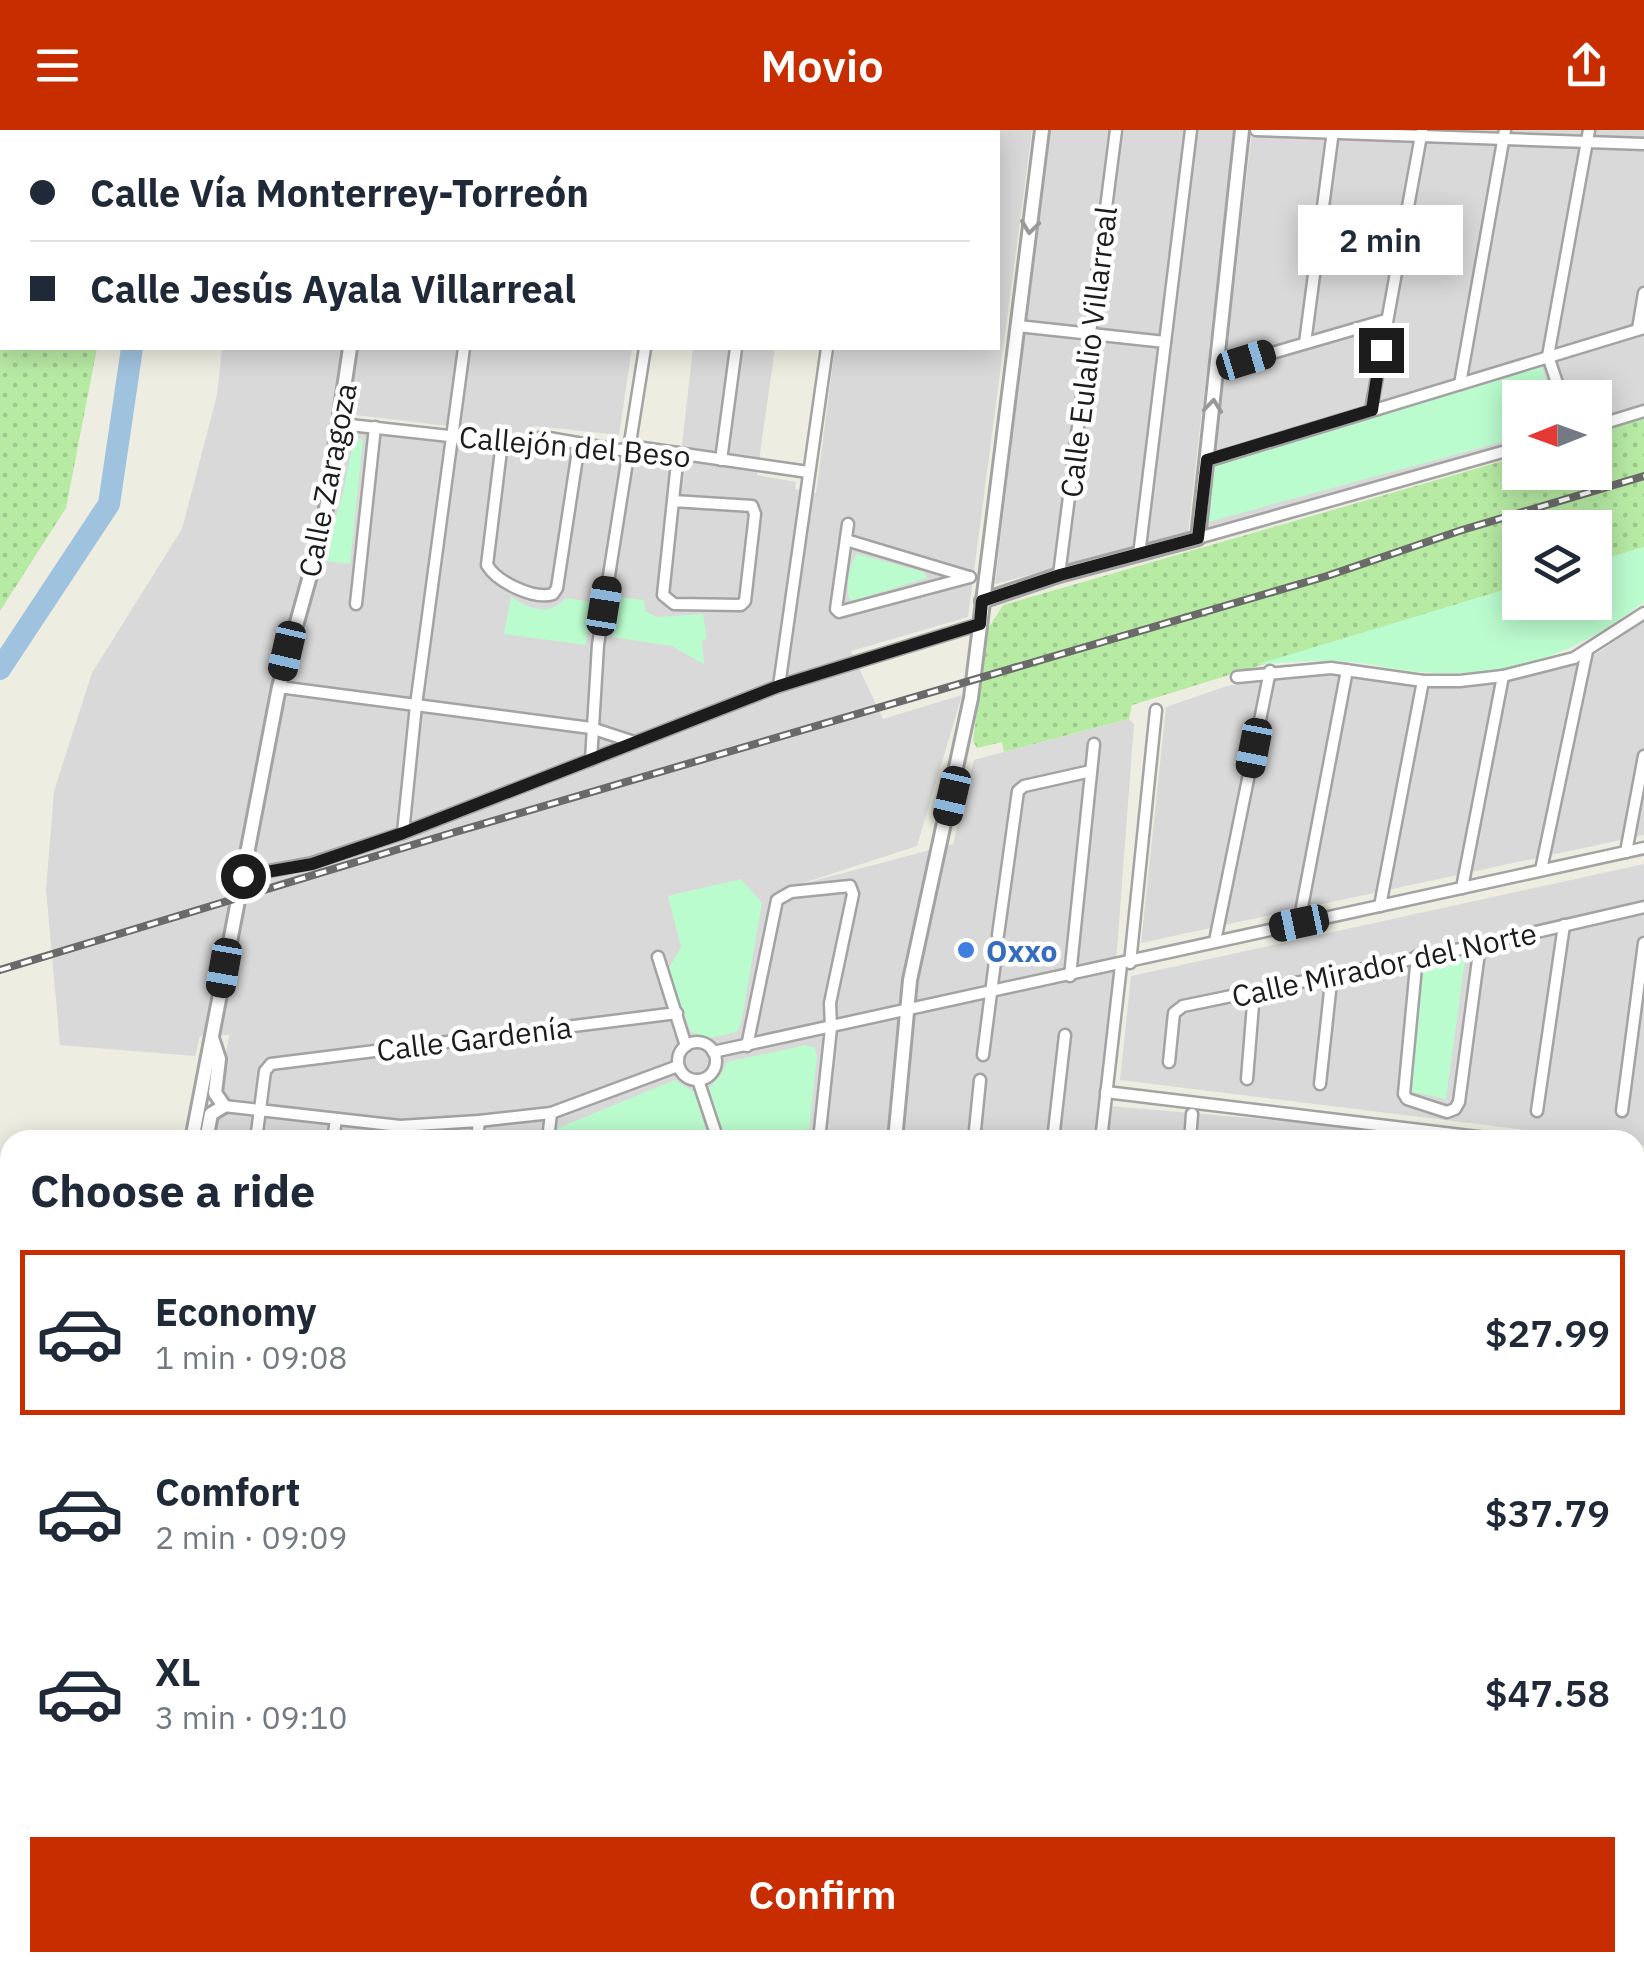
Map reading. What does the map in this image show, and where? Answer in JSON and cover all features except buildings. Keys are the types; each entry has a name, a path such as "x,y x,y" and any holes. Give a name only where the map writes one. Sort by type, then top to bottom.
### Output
{"street":[{"path":"897,1130 910,980 966,732 1042,130"},
{"name":"Calle Eulalio Villarreal","path":"1060,575 1116,130"},
{"path":"1138,555 1192,130"},
{"path":"1198,538 1242,130"},
{"path":"1256,130 1588,135 1644,144"},
{"path":"1305,343 1333,132"},
{"path":"1372,410 1421,133"},
{"path":"1460,384 1504,134"},
{"path":"1556,380 1548,356 1588,135"},
{"path":"1207,460 1641,328 1644,293"},
{"path":"1216,369 1386,320"},
{"path":"1018,326 1165,342"},
{"name":"Calle Zaragoza","path":"194,1130 279,687 324,529 350,350"},
{"path":"403,833 416,705 464,350"},
{"path":"590,760 598,645 645,350"},
{"path":"721,460 736,350"},
{"path":"779,686 827,350"},
{"path":"1612,421 1644,411"},
{"name":"Callejón del Beso","path":"341,424 524,444 543,437 808,472"},
{"path":"356,604 375,426"},
{"path":"502,442 487,565 493,574 540,597 553,594 558,588 579,444"},
{"path":"982,601 1060,575 1502,452"},
{"path":"673,500 752,506 753,532 745,601 741,605 674,604 665,599 662,588 678,454"},
{"path":"848,524 836,608 840,613 970,577"},
{"path":"846,540 985,579"},
{"path":"1236,676 1346,670 1424,681 1503,676 1559,663 1587,651 1644,613"},
{"path":"243,876 312,864 403,833 779,686 980,624"},
{"path":"1541,870 1587,651"},
{"path":"1299,923 1346,670"},
{"path":"1216,941 1270,672"},
{"path":"1462,888 1503,676"},
{"path":"1380,906 1424,681"},
{"path":"279,687 591,728 635,742"},
{"path":"1102,1130 1156,710"},
{"path":"1070,976 1094,744"},
{"path":"1626,852 1644,756"},
{"path":"998,935 1018,791 1024,786 1090,771"},
{"path":"713,1052 713,1070 698,1080 688,1078 678,1066 679,1054 686,1046 698,1042 713,1052 747,1046 1644,848"},
{"path":"747,1046 777,900 792,892 846,885 852,888 830,1004 820,1130"},
{"name":"Calle Mirador del Norte","path":"1169,1062 1176,1009 1644,907"},
{"path":"1537,1111 1564,925"},
{"path":"1622,1111 1644,942"},
{"path":"1417,956 1404,1097 1442,1112 1455,1109 1459,1102 1480,945"},
{"path":"984,1054 996,954"},
{"path":"658,957 686,1046"},
{"path":"1320,1084 1332,973"},
{"path":"1247,1078 1254,992"},
{"name":"Calle Gardenía","path":"260,1110 265,1071 271,1064 677,1013"},
{"path":"1054,1130 1065,1035"},
{"path":"212,1038 219,1059 215,1094 224,1106"},
{"path":"199,1102 400,1126 552,1113 678,1066"},
{"path":"698,1080 715,1130"},
{"path":"975,1130 980,1080"},
{"path":"1106,1092 1376,1130"},
{"path":"208,1130 212,1114 224,1106"},
{"path":"257,1130 260,1110"},
{"path":"549,1130 552,1113"},
{"path":"1191,1130 1192,1114"},
{"path":"334,1130 336,1119"},
{"path":"478,1130 479,1120"},
{"path":"400,1126 400,1130"}],"shaded area":[{"path":"1000,130 1032,130 968,617 851,651 883,719 962,695 917,846 794,886 953,844 974,760 1129,719 1134,724 1117,949 1099,1105 1387,1130 215,1130 229,1035 200,1036 195,1056 60,1045 46,890 54,791 92,673 182,529 217,395 222,350 632,350 619,435 535,426 522,435 338,413 307,566 292,611 307,613 339,491 350,430 529,453 548,445 680,462 693,350 775,350 757,475 796,482 795,489 816,493 835,350 1000,350"},
{"path":"1049,130 1234,130 1188,533 995,584"},
{"path":"1252,130 1644,130 1644,405 1612,414 1612,380 1502,380 1502,445 1207,528"},
{"path":"1644,621 1644,835 1141,943 1166,707 1227,686 1283,676 1333,675 1462,688 1489,685 1565,668 1601,651"},
{"path":"1644,864 1644,1130 1525,1130 1120,1080 1131,976"}],"green space":[{"path":"0,350 97,350 66,508 0,611"},
{"path":"1542,366 1546,380 1502,380 1502,442 1208,522 1214,466"},
{"path":"1644,418 1644,547 1612,557 1612,510 1502,510 1502,591 1132,705 1129,719 1004,752 1002,742 977,748 973,741 988,629 1003,605 1502,461 1502,490 1612,490 1612,428"},
{"path":"354,438 363,439 350,564 323,561 343,493"},
{"path":"1644,547 1644,602 1593,636 1539,660 1452,673 1346,661 1258,664 1502,590 1502,620 1612,620 1612,557"},
{"path":"857,554 924,572 927,578 851,601 848,578"},
{"path":"511,597 539,609 552,608 566,598 591,602 586,645 504,634"},
{"path":"619,597 644,600 645,611 657,617 703,614 707,639 702,640 704,664 672,646 612,637"},
{"path":"741,879 762,903 741,1024 737,1032 710,1038 691,1032 668,970 681,947 668,896"},
{"path":"1466,953 1446,1099 1408,1091 1422,964"},
{"path":"806,1045 815,1048 809,1130 722,1130 709,1088 727,1062"},
{"path":"675,1080 694,1092 706,1130 558,1130"}],"waterway":[{"path":"0,669 109,504 132,350"}],"railway":[{"path":"0,970 1327,576 1462,530 1644,476"}],"place":[{"name":"Oxxo","path":"966,950"}],"route":[{"path":"243,876 312,864 403,833 779,686 980,624 982,601 1060,575 1198,538 1207,460 1372,410 1381,350"}]}
